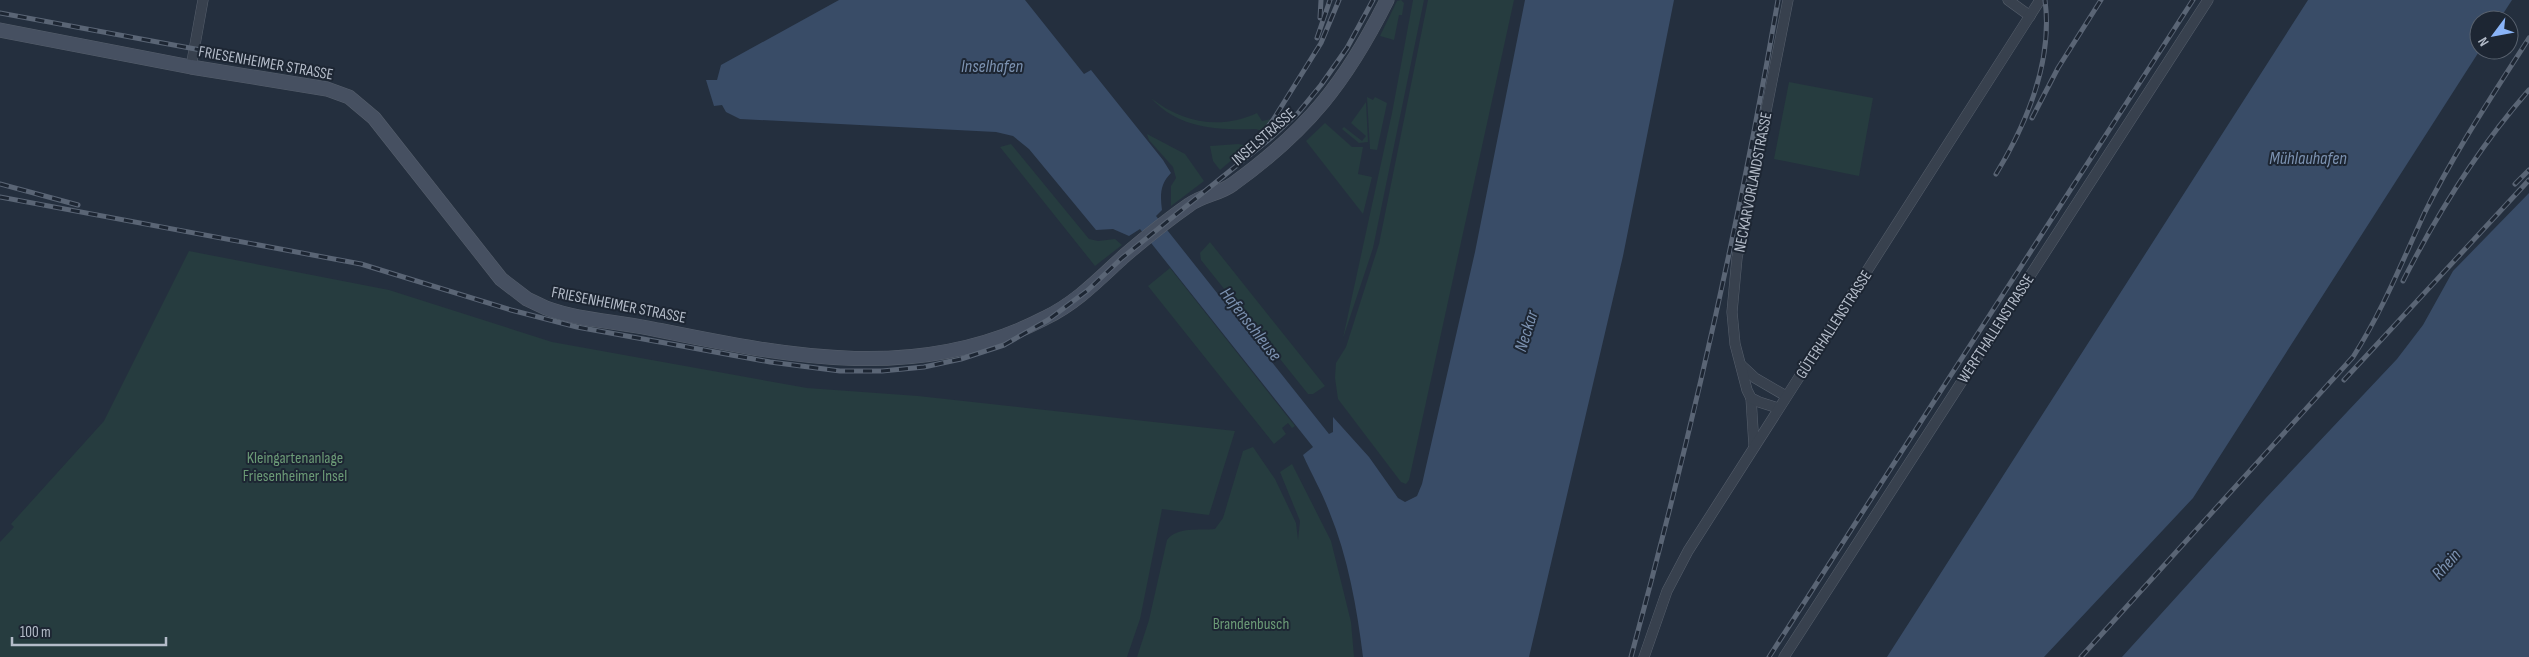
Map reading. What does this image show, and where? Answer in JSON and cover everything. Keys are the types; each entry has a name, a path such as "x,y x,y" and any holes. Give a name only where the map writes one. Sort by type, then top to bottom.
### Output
{"street":[{"path":"191,67 203,0"},
{"name":"INSELSTRASSE","path":"1122,258 1194,201 1232,185 1303,126 1334,91 1351,67 1387,0"},
{"name":"NECKARVORLANDSTRASSE","path":"1754,446 1751,398 1743,380 1735,344 1732,312 1737,258 1788,0"},
{"path":"2008,0 2030,16"},
{"name":"GÜTERHALLENSTRASSE","path":"1644,657 1667,591 1684,559 1778,408 2040,0"},
{"name":"WERFTHALLENSTRASSE","path":"1784,657 2208,0"},
{"name":"FRIESENHEIMER STRASSE","path":"0,30 191,67 327,89 350,97 374,118 501,279 527,299 553,311 768,350 837,360 919,357 987,342 1046,318 1088,290 1122,258"},
{"path":"1741,365 1755,378 1786,396"},
{"path":"1751,398 1766,406 1778,408"}],"green space":[{"path":"1401,0 1404,3 1402,15 1399,15 1394,40 1380,36 1397,1"},
{"path":"1413,0 1424,0 1373,248 1343,338 1392,113"},
{"path":"1428,0 1514,0 1409,480 1406,484 1401,482 1338,399 1335,378 1336,363 1346,347 1379,244"},
{"path":"1789,82 1873,98 1859,176 1774,159"},
{"path":"1367,97 1373,100 1375,97 1387,103 1377,150 1370,149"},
{"path":"1151,98 1163,107 1176,113 1202,121 1230,121 1257,113 1262,121 1271,119 1262,131 1256,129 1213,128 1187,122 1174,116"},
{"path":"1366,102 1368,142 1359,143 1342,129 1344,127 1362,141 1366,136 1351,123"},
{"path":"1325,123 1352,147 1363,147 1358,174 1372,177 1363,214 1306,141"},
{"path":"1147,134 1185,154 1204,181 1171,206 1171,186 1176,178 1173,167 1149,140"},
{"path":"1011,144 1089,239 1098,241 1115,239 1122,245 1095,266 1000,147"},
{"path":"1238,144 1248,146 1220,170 1213,161 1210,146"},
{"path":"1210,242 1325,386 1313,394 1308,394 1201,260 1200,253"},
{"name":"Kleingartenanlage Friesenheimer Insel","path":"189,251 389,290 552,342 807,388 918,396 1235,431 1209,515 1162,509 1140,619 1127,657 0,657 0,542 14,527 11,524 104,421"},
{"path":"1170,268 1295,426 1292,428 1288,423 1282,428 1286,434 1274,444 1148,286"},
{"name":"Brandenbusch","path":"1253,447 1275,479 1296,523 1298,540 1300,521 1280,472 1292,464 1331,541 1351,622 1354,657 1137,657 1149,620 1167,540 1183,531 1215,529 1223,518 1243,451"}],"water":[{"path":"839,0 1025,0 1084,74 1091,70 1163,160 1171,173 1167,177 1162,190 1162,210 1156,216 1329,434 1333,432 1333,417 1369,457 1398,498 1405,502 1417,496 1422,484 1475,252 1525,0 1674,0 1623,256 1529,657 1363,657 1355,601 1347,564 1336,528 1303,455 1313,447 1140,229 1129,236 1113,229 1096,230 1029,149 1013,136 996,132 740,119 726,112 722,105 714,106 706,80 717,80 721,65"},
{"name":"Mühlauhafen","path":"2308,0 2512,0 2506,10 2469,10 2469,60 2474,60 2193,498 2044,657 1887,657"},
{"name":"Rhein","path":"2529,193 2529,657 2122,657 2266,498 2397,359 2423,325 2453,271"}],"railway":[{"path":"1320,18 1321,0"},
{"path":"1317,38 1330,0"},
{"path":"1255,144 1273,120 1321,43 1339,0"},
{"path":"0,197 361,264 511,310 577,327 770,362 840,371 882,371 924,367 961,359 1004,345 1048,320 1088,290 1122,258 1272,137 1298,113 1321,85 1347,48 1373,0"},
{"path":"1631,657 1674,494 1712,330 1747,165 1778,0"},
{"path":"1996,174 2018,134 2035,91 2045,46 2045,0"},
{"path":"2032,118 2058,68 2101,0"},
{"path":"1769,657 2193,0"},
{"path":"0,13 255,60"},
{"path":"2081,657 2353,357 2383,304 2424,214 2448,169 2529,38"},
{"path":"2403,281 2430,231 2460,182 2493,134 2529,90"},
{"path":"2515,184 2529,170"},
{"path":"2344,380 2529,180"},
{"path":"0,184 78,205"}],"water label":[{"name":"Inselhafen","path":"992,66"},
{"name":"Hafenschleuse","path":"1251,324"},
{"name":"Neckar","path":"1526,331"}]}
